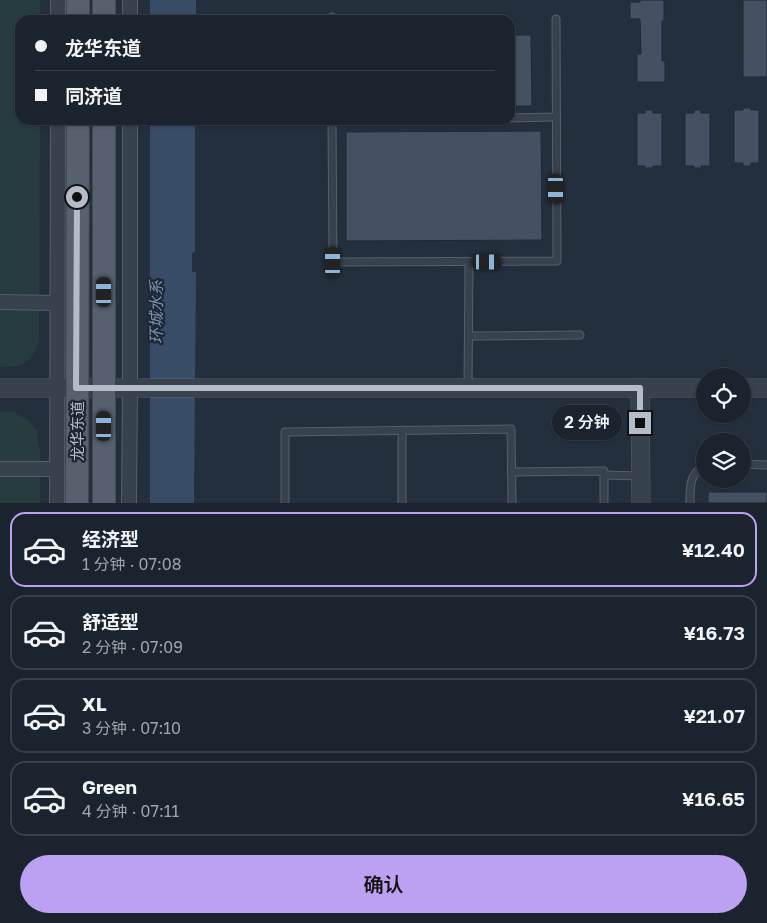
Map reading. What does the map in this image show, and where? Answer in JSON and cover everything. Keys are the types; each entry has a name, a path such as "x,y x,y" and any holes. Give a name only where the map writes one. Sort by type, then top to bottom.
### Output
{"main road":[{"path":"78,0 78,15"},
{"path":"104,0 104,15"},
{"name":"龙华东道","path":"77,503 67,388 78,125"},
{"name":"龙华东道","path":"104,125 104,503"}],"street":[{"path":"58,0 58,15"},
{"path":"130,0 130,15"},
{"path":"57,503 57,469 67,388 57,303 58,125"},
{"path":"129,503 130,125"},
{"path":"0,302 57,303"},
{"path":"0,388 696,388"},
{"path":"640,388 640,503"},
{"path":"751,388 767,388"},
{"path":"0,469 57,469"}],"lane":[{"path":"332,125 333,262 557,261 556,19"},
{"path":"515,118 556,117"},
{"path":"468,389 469,262"},
{"path":"469,336 580,335"},
{"path":"285,503 285,432 511,429 512,503"},
{"path":"402,430 402,503"},
{"path":"751,464 767,465"},
{"path":"512,472 604,472 604,475 640,476"},
{"path":"690,503 692,477 696,473"},
{"path":"604,475 604,503"}],"green space":[{"path":"0,0 40,0 40,15 15,15 15,125 40,125 39,339 34,352 25,363 17,366 0,367"},
{"path":"0,412 14,412 29,421 37,431 40,450 40,503 0,503"}],"water":[{"path":"150,0 196,0 196,15 150,15"},
{"name":"环城水系","path":"150,125 195,125 195,252 192,253 192,272 196,272 194,503 150,503"}],"building":[{"path":"640,0 664,0 662,61 665,61 665,82 637,82 637,54 641,54 640,19 630,19 630,2 640,2"},
{"path":"743,0 767,0 767,77 743,77"},
{"path":"515,35 531,35 532,106 515,106"},
{"path":"743,108 759,110 759,163 751,163 751,166 743,166 743,163 734,163 734,110 743,110"},
{"path":"645,110 653,110 653,113 662,113 662,166 653,166 653,168 637,166 637,113 645,113"},
{"path":"694,110 701,110 701,113 710,113 710,166 701,166 702,168 685,166 685,113 694,113"},
{"path":"541,131 542,240 346,241 346,132"},
{"path":"708,492 767,492 767,503 708,503"}],"route":[{"path":"77,197 76,388 640,388 640,423"}]}
